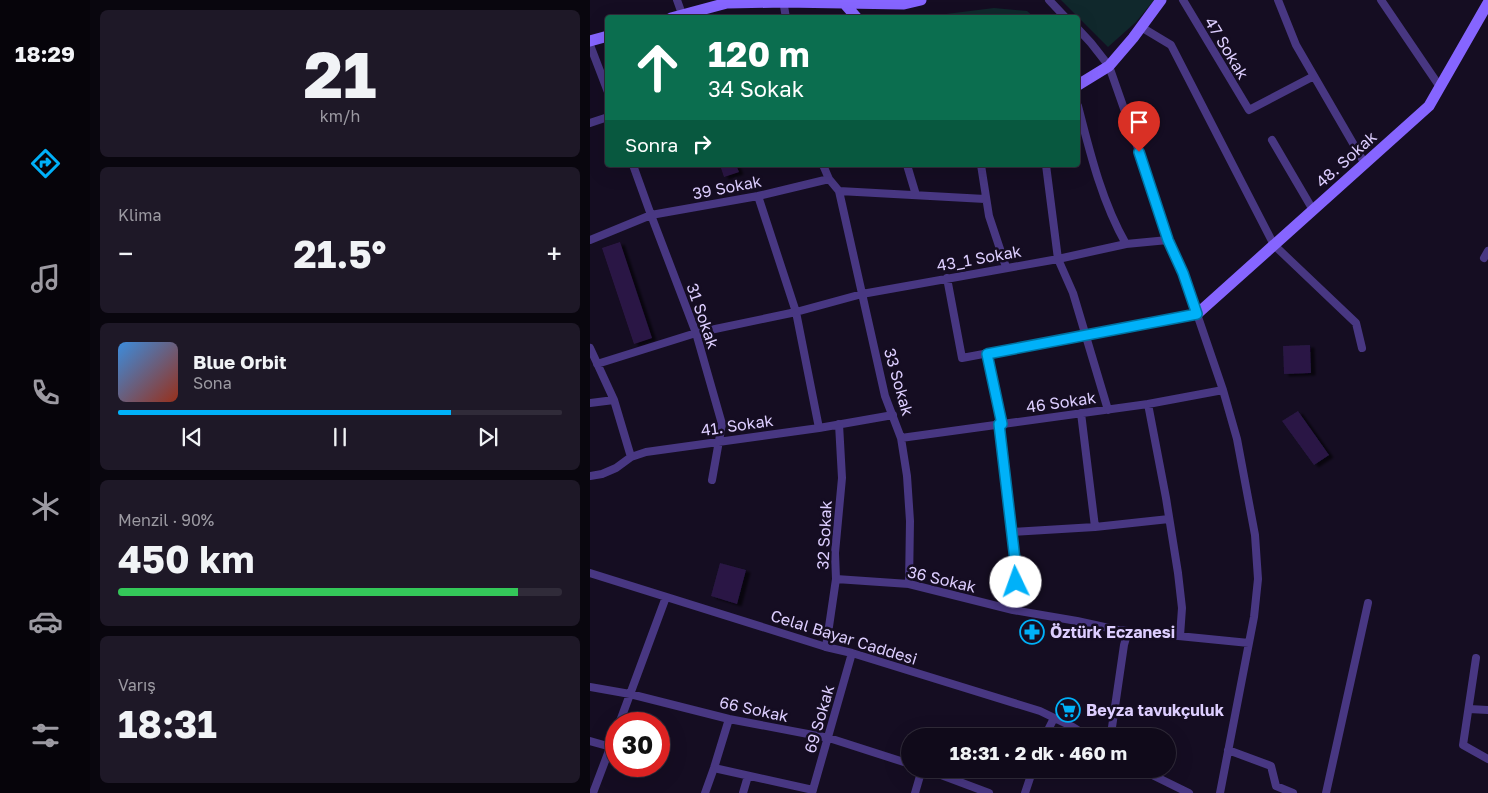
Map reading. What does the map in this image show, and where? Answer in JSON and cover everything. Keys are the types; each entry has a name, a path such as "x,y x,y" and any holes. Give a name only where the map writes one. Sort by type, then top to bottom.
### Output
{"main road":[{"path":"680,15 727,3 784,1 904,4 921,0"},
{"path":"1080,83 1109,66 1161,0"},
{"path":"843,2 854,15"},
{"name":"48. Sokak","path":"1197,314 1429,106 1488,3"},
{"path":"590,43 605,37"}],"street":[{"path":"676,15 677,0"},
{"path":"1049,0 1063,15"},
{"name":"47 Sokak","path":"1183,0 1249,110 1314,76"},
{"path":"1278,0 1296,45 1365,164"},
{"path":"1381,0 1440,87"},
{"path":"784,1 786,15"},
{"path":"1141,27 1171,45 1274,245 1356,323 1362,348"},
{"path":"1080,31 1109,66 1168,240 1183,273 1223,390 1237,438 1255,535 1258,579 1249,643 1220,793"},
{"path":"590,43 605,84"},
{"path":"1080,114 1106,201 1114,223 1126,244"},
{"path":"590,123 605,118"},
{"path":"1272,140 1313,210"},
{"name":"31 Sokak","path":"634,167 696,333 722,424 712,480"},
{"path":"824,167 829,178 839,191 986,199"},
{"path":"908,167 916,195"},
{"path":"981,167 989,216 1006,267"},
{"path":"1046,167 1058,259 1073,293 1108,410"},
{"name":"39 Sokak","path":"590,240 651,216 758,196 829,178"},
{"name":"33 Sokak","path":"839,191 885,396 902,438 908,476 910,521 909,584"},
{"path":"758,196 796,312 819,428"},
{"name":"43_1 Sokak","path":"597,364 696,333 796,312 862,294 1058,259 1126,244 1168,240"},
{"path":"946,278 962,358 1197,314"},
{"path":"590,348 614,400 630,457"},
{"path":"987,354 1000,424 1012,532 1016,582 1013,610"},
{"name":"46 Sokak","path":"902,438 1108,410 1223,390"},
{"path":"590,402 614,400"},
{"path":"1148,404 1169,519 1182,608 1180,636"},
{"path":"1081,413 1095,527"},
{"name":"41. Sokak","path":"590,476 602,474 616,468 630,457 646,452 819,428 893,415"},
{"name":"32 Sokak","path":"826,647 836,579 836,553 842,478 839,424"},
{"path":"1012,532 1095,527 1169,519"},
{"name":"Celal Bayar Caddesi","path":"590,573 826,647 852,653 1040,711 1075,728"},
{"name":"36 Sokak","path":"836,579 909,584 1013,610 1128,631 1249,643"},
{"path":"623,712 666,597"},
{"path":"1326,793 1368,602"},
{"path":"1112,728 1124,645 1128,631"},
{"name":"69 Sokak","path":"812,792 852,653"},
{"path":"1476,658 1463,745 1488,758"},
{"name":"66 Sokak","path":"590,687 630,694 729,718 828,738 901,761"},
{"path":"1469,709 1488,710"},
{"path":"705,793 729,718"},
{"path":"1049,728 1054,718"},
{"path":"590,741 605,745"},
{"path":"1228,750 1271,766 1276,786 1293,793"},
{"path":"593,793 605,762"},
{"path":"714,768 812,792"},
{"path":"743,793 748,776"},
{"path":"915,793 921,778"},
{"path":"948,778 989,793"},
{"path":"1025,793 1030,778"},
{"path":"1158,778 1189,793"}],"green space":[{"path":"1061,0 1154,0 1136,22 1108,47 1080,19 1080,15 1076,15"},
{"path":"994,8 1027,11 1032,15 938,15"}],"building":[{"path":"721,167 737,167 739,172 724,177"},
{"path":"620,242 652,338 634,344 602,248"},
{"path":"1310,345 1311,373 1284,374 1283,346"},
{"path":"1298,411 1329,455 1314,465 1282,421"},
{"path":"720,563 746,570 737,604 711,596"}],"place":[{"name":"Öztürk Eczanesi","path":"1032,632"},
{"name":"Beyza tavukçuluk","path":"1068,710"}],"route":[{"path":"1016,582 999,424 1002,424 987,354 1197,314 1183,273 1168,240 1139,152"}]}
